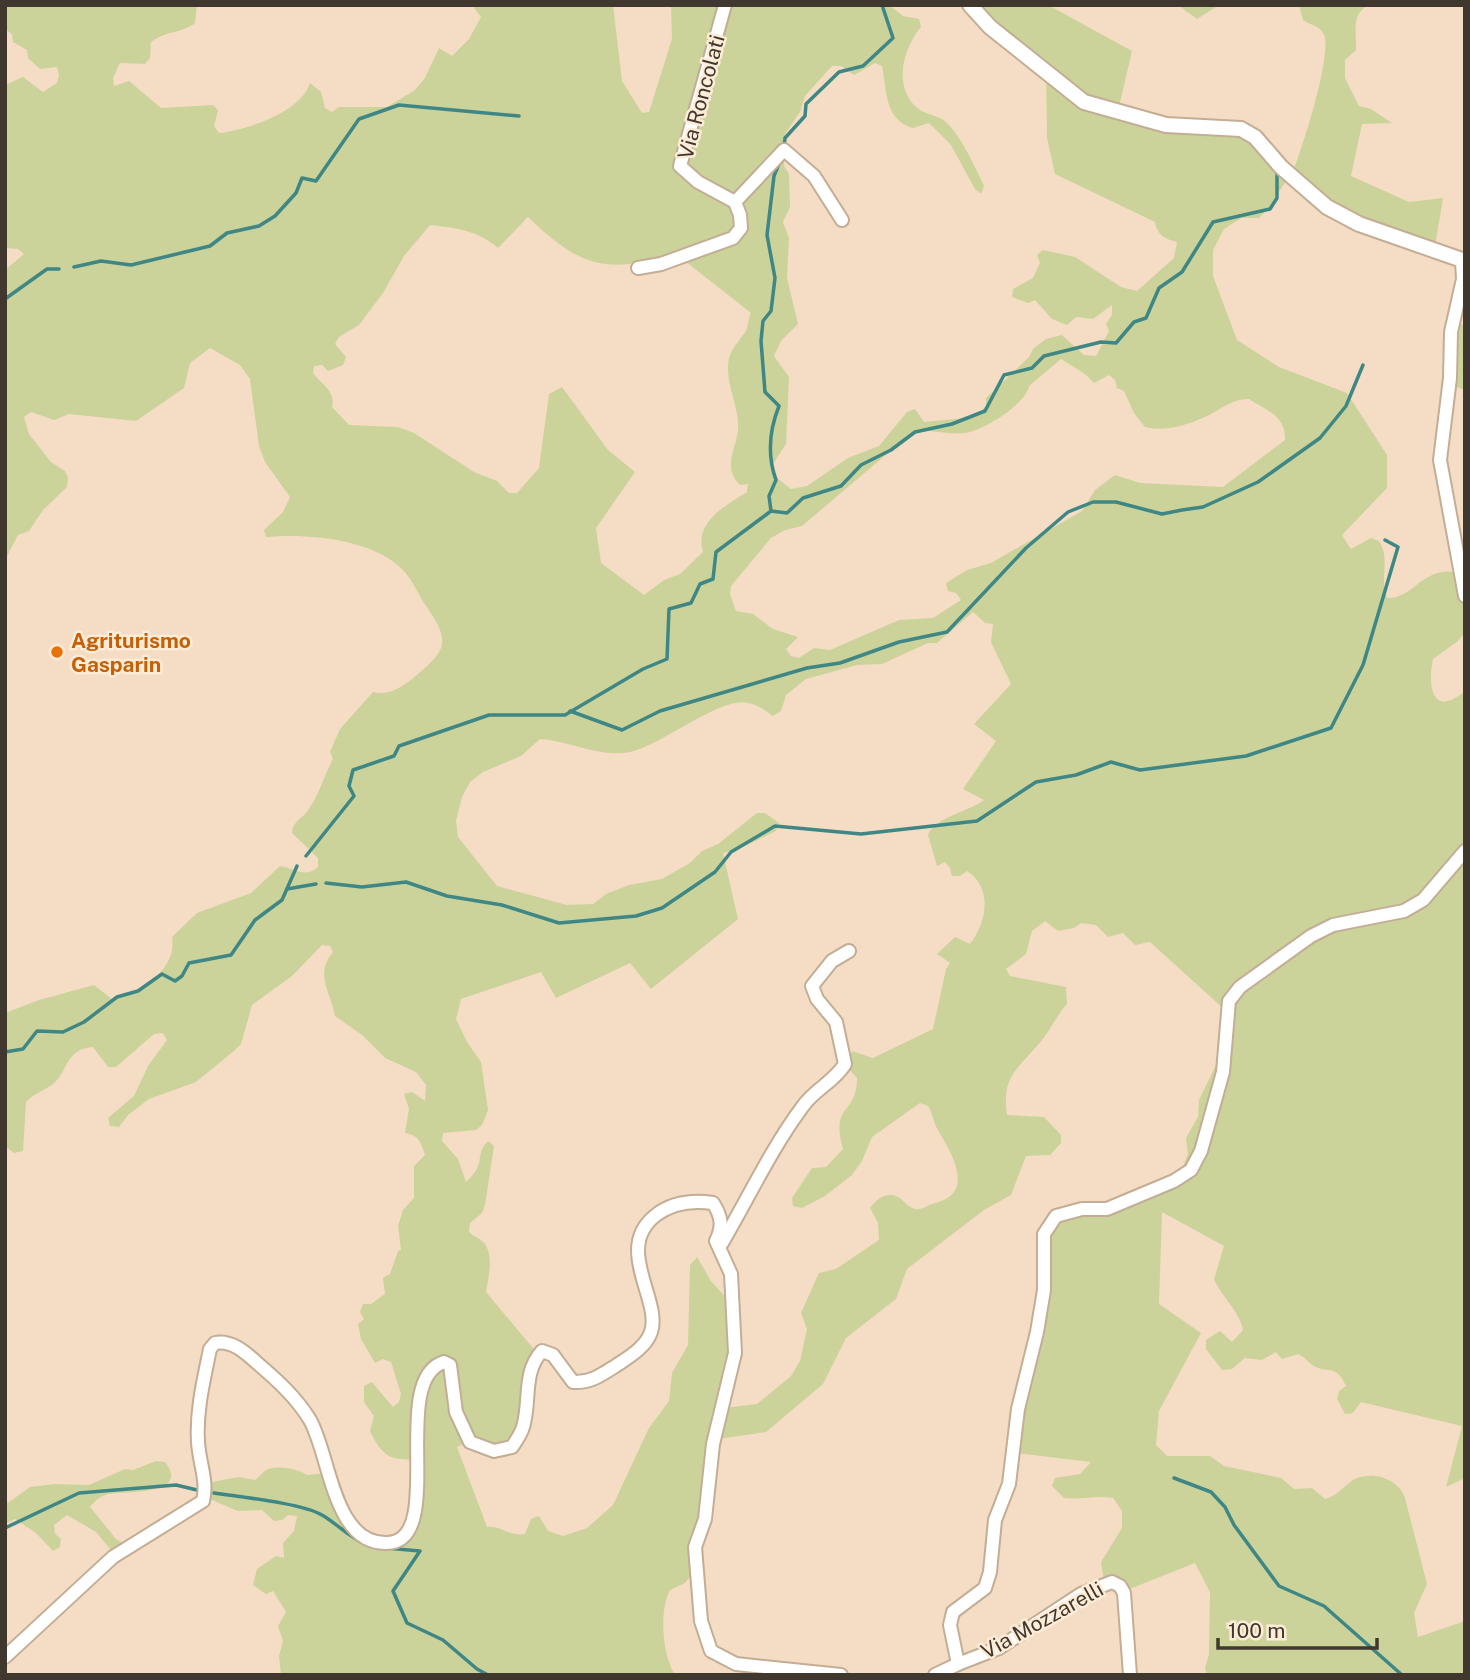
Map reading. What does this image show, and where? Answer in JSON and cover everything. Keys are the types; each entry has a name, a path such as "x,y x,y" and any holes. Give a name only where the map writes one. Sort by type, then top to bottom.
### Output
{"street":[{"name":"Via Roncolati","path":"725,5 680,166 698,183 735,202"},
{"path":"970,5 990,27 1084,102 1166,125 1241,129 1255,137 1281,167 1327,207 1359,224 1463,261 1463,279 1451,332 1450,378 1440,460 1465,596"},
{"path":"638,268 661,264 733,238 740,228 740,215 735,202 784,150 814,176 842,220"},
{"path":"935,1675 958,1664 950,1625 953,1612 985,1588 990,1572 995,1520 1009,1484 1018,1409 1044,1290 1044,1234 1056,1216 1082,1209 1107,1209 1174,1181 1191,1170 1201,1151 1223,1072 1230,1001 1240,987 1300,943 1333,925 1404,911 1423,900 1465,851"},
{"path":"718,1250 779,1140 805,1102 836,1078 845,1064 836,1022 817,999 812,986 832,961 849,951"},
{"path":"5,1657 113,1557 203,1501 206,1490 198,1442 200,1405 210,1349 215,1343 224,1341 245,1352 283,1385 310,1421 339,1506 356,1533 385,1544 405,1534 415,1517 417,1417 425,1376 435,1365 444,1362 450,1364 456,1412 470,1442 494,1451 512,1447 523,1428 526,1391 533,1361 542,1351 553,1355 573,1382 588,1383 636,1353 652,1332 640,1271 640,1235 649,1221 680,1203 713,1203 720,1213 722,1228 716,1241 718,1250 731,1275 735,1353 713,1444 705,1519 695,1547 701,1621 711,1651 736,1664 841,1675"},
{"name":"Via Mozzarelli","path":"958,1664 999,1648 1080,1594 1112,1582 1120,1586 1124,1593 1130,1675"}],"green space":[{"path":"5,5 197,5 195,23 151,42 150,58 145,64 120,63 113,78 114,86 129,81 161,108 213,105 218,110 214,126 219,133 258,124 285,111 305,93 310,83 321,92 325,108 332,112 339,107 387,107 415,90 425,78 439,48 452,56 469,39 481,17 472,5 613,5 622,81 642,113 649,112 672,39 671,5 889,5 903,16 919,19 921,27 909,46 903,69 906,92 911,102 920,110 942,119 949,125 964,146 984,186 981,194 975,189 951,145 929,123 913,128 897,118 888,103 882,66 875,63 854,75 841,66 832,66 805,96 800,112 785,134 784,166 789,174 790,207 783,222 789,238 787,278 798,324 781,341 774,356 789,377 786,444 773,464 778,479 791,489 807,486 848,458 879,446 907,412 915,409 924,422 975,417 986,406 986,398 1046,339 1062,335 1084,355 1096,356 1109,331 1106,324 1112,315 1112,305 1093,319 1076,317 1067,325 1052,319 1035,300 1028,303 1012,297 1013,289 1033,278 1040,263 1037,255 1043,250 1075,257 1121,287 1137,291 1174,258 1177,242 1162,236 1155,222 1055,174 1047,138 1046,69 972,5 1048,5 1132,51 1118,111 1169,126 1241,128 1292,174 1259,218 1241,218 1224,229 1213,250 1213,276 1237,340 1279,367 1347,393 1387,455 1387,488 1342,535 1351,549 1371,538 1379,541 1385,562 1384,584 1387,598 1404,594 1426,578 1444,572 1455,572 1465,583 1465,632 1458,641 1433,659 1431,680 1432,689 1439,700 1454,699 1465,691 1465,1478 1446,1487 1462,1426 1361,1402 1353,1413 1345,1414 1337,1399 1339,1391 1346,1386 1342,1379 1335,1371 1318,1368 1298,1354 1282,1359 1276,1352 1262,1360 1245,1358 1232,1369 1222,1370 1206,1349 1206,1340 1220,1331 1232,1342 1243,1330 1214,1279 1224,1246 1162,1212 1159,1304 1201,1333 1159,1411 1156,1445 1167,1456 1210,1456 1224,1466 1281,1478 1294,1489 1312,1488 1325,1499 1360,1477 1376,1476 1391,1481 1402,1491 1405,1498 1427,1584 1414,1613 1418,1637 1465,1621 1465,1675 1208,1675 1205,1669 1209,1654 1210,1592 1195,1563 1127,1590 1104,1581 1101,1562 1122,1528 1122,1511 1113,1498 1064,1498 1052,1486 1055,1478 1080,1474 1091,1462 1008,1452 1036,1327 1045,1225 1113,1205 1140,1188 1183,1177 1182,1169 1188,1154 1186,1138 1198,1117 1199,1100 1219,1059 1225,1010 1150,942 1135,945 1123,933 1108,937 1096,925 1081,923 1074,928 1058,931 1045,921 1032,931 1026,954 1006,969 1010,976 1066,987 1067,1004 1009,1081 1007,1115 1044,1117 1061,1135 1061,1143 1050,1155 1026,1156 1011,1195 984,1210 907,1269 896,1299 846,1338 823,1384 766,1432 712,1440 693,1573 685,1583 670,1590 664,1609 667,1656 675,1675 281,1675 279,1656 283,1641 278,1626 286,1612 273,1591 266,1594 253,1585 257,1569 276,1556 284,1558 283,1543 294,1531 297,1516 288,1515 282,1520 274,1521 262,1510 238,1511 205,1497 207,1483 238,1477 255,1480 268,1469 277,1467 294,1469 307,1475 328,1473 340,1508 377,1541 410,1534 417,1459 393,1458 379,1446 370,1431 374,1416 364,1402 364,1386 372,1382 393,1407 399,1402 401,1394 391,1362 383,1359 375,1363 361,1339 358,1324 364,1319 360,1312 363,1304 371,1304 385,1294 383,1278 390,1274 398,1251 401,1250 398,1226 403,1210 414,1198 414,1166 425,1155 421,1143 405,1133 409,1109 404,1094 412,1092 425,1101 426,1085 416,1072 385,1058 362,1035 335,1016 324,976 327,960 333,952 330,946 322,945 292,976 252,1005 241,1044 235,1050 196,1082 149,1099 128,1115 119,1127 110,1126 108,1118 134,1096 148,1066 167,1040 163,1033 154,1034 116,1067 108,1067 93,1047 78,1051 55,1082 26,1102 23,1151 14,1153 5,1146 5,1013 39,1000 94,985 113,1000 134,991 163,969 169,960 172,937 197,913 251,893 280,866 304,872 318,867 318,858 292,833 295,824 317,795 333,759 330,752 340,729 373,692 394,690 432,661 438,654 442,638 435,619 410,579 403,570 375,551 339,540 301,536 266,537 264,530 283,512 290,497 265,462 259,446 250,379 240,365 210,348 190,363 184,388 136,421 69,414 54,420 31,412 24,417 29,434 51,462 65,471 68,478 67,487 43,510 29,531 18,535 5,560 5,270 24,254 18,249 5,248 5,85 23,77 43,92 57,83 59,75 57,67 40,69 28,58 27,50 13,42 12,34 5,29","holes":["528,217 564,247 595,262 630,264 676,254 751,313 746,330 732,351 728,364 738,421 732,472 740,485 748,484 747,492 714,515 708,523 701,541 703,552 680,574 664,580 644,595 601,563 596,528 635,472 608,450 562,387 549,394 539,468 517,493 509,493 497,481 474,472 414,433 398,427 349,425 332,407 330,392 313,373 314,366 322,365 328,371 343,365 346,357 335,344 339,337 359,325 383,293 404,256 430,225 474,234 498,248","1061,359 1094,383 1109,375 1115,380 1117,388 1124,391 1134,413 1145,427 1162,429 1180,426 1234,402 1249,399 1278,419 1285,440 1223,487 1140,483 1115,475 1095,490 1082,511 991,563 967,570 946,583 948,591 956,593 961,600 933,618 899,620 830,650 814,648 799,658 791,656 786,649 798,637 773,629 753,614 736,611 730,594 731,586 771,538 785,530 802,526 914,431 958,433 981,428 1012,408 1021,400 1029,386","973,612 985,623 993,624 991,642 1011,684 974,724 996,741 963,789 984,800 945,819 928,835 937,866 945,862 952,876 960,876 967,871 981,886 985,906 983,916 970,944 955,937 937,954 950,963 946,969 933,1029 873,1058 852,1051 846,1066 857,1078 856,1090 840,1123 843,1149 826,1167 812,1168 792,1198 793,1206 802,1208 825,1196 852,1175 862,1161 872,1137 920,1103 928,1106 954,1161 958,1182 955,1191 947,1198 920,1209 912,1208 892,1195 875,1202 870,1208 878,1223 879,1240 836,1269 819,1273 801,1313 807,1329 800,1361 791,1376 757,1404 724,1408 735,1338 726,1315 728,1300 711,1281 697,1257 690,1265 688,1345 672,1373 669,1401 649,1428 613,1505 587,1528 563,1536 548,1531 539,1516 531,1519 525,1534 487,1527 457,1447 474,1439 503,1451 522,1424 537,1353 486,1292 489,1253 483,1242 469,1232 470,1223 482,1213 485,1205 494,1146 488,1141 481,1151 477,1169 466,1182 458,1159 442,1141 443,1133 476,1130 482,1125 488,1110 481,1062 456,1019 461,999 541,972 556,998 630,963 651,989 738,919 723,853 739,849 776,831 779,823 765,813 757,813 718,844 702,851 690,863 662,879 629,885 606,894 593,904 567,905 497,886 458,837 456,821 462,797 470,782 483,772 521,756 540,739 607,753 630,752 643,748 707,714 737,703 752,704 773,716 781,711 786,695 806,679 857,665 882,664 928,643 937,643"]},
{"path":"1178,5 1219,5 1197,19"},
{"path":"1299,5 1369,5 1359,13 1357,19 1356,50 1345,60 1345,78 1359,106 1371,109 1392,123 1362,124 1351,176 1409,202 1443,198 1435,246 1335,210 1292,174 1315,103 1325,46 1324,35 1318,27 1303,20"},
{"path":"1455,322 1465,326 1465,390 1451,385"},
{"path":"156,1461 165,1462 171,1473 169,1481 163,1486 139,1492 108,1494 90,1507 116,1539 128,1546 115,1555 96,1532 67,1515 54,1525 55,1534 61,1539 60,1547 53,1551 36,1533 15,1519 5,1524 5,1505 30,1487 55,1484 89,1485 125,1469 133,1470"}],"waterway":[{"path":"784,147 785,138 805,116 806,104 839,72 863,66 893,38 882,5"},
{"path":"74,267 101,261 131,265 210,246 227,233 259,226 275,216 296,193 302,178 316,181 359,119 399,105 519,116"},
{"path":"771,511 769,496 776,480 770,443 779,406 765,392 761,341 763,321 771,311 775,278 767,235 774,176 780,161"},
{"path":"306,856 354,796 349,786 353,770 394,756 399,746 489,715 565,715 643,669 667,659 669,609 691,603 700,584 713,579 716,552 771,511 787,513 803,498 841,486 861,465 891,450 915,432 952,424 985,411 1004,375 1032,368 1044,356 1101,342 1116,343 1134,322 1146,318 1159,288 1182,272 1213,222 1270,209 1277,198 1277,170"},
{"path":"5,299 47,269 59,269"},
{"path":"570,711 622,730 660,711 807,668 840,663 899,642 947,632 1026,548 1068,512 1093,502 1116,502 1162,514 1203,507 1258,482 1320,438 1346,406 1363,365"},
{"path":"326,883 362,887 406,882 447,896 502,905 559,923 636,916 662,908 715,872 731,852 775,826 861,834 977,821 1036,782 1076,775 1111,762 1140,770 1246,756 1331,728 1363,665 1398,547 1385,540"},
{"path":"5,1052 23,1049 37,1031 63,1032 84,1022 117,997 138,991 162,974 175,981 182,976 189,963 231,955 255,920 282,900 297,866"},
{"path":"287,889 316,884"},
{"path":"1174,1478 1211,1492 1225,1507 1234,1525 1279,1586 1324,1606 1402,1675"},
{"path":"5,1528 79,1493 176,1485 197,1490"},
{"path":"214,1493 270,1501 312,1511 368,1545"},
{"path":"386,1548 420,1551 393,1591 407,1623 443,1640 488,1675"}],"place":[{"name":"Agriturismo Gasparin","path":"57,652"}]}
